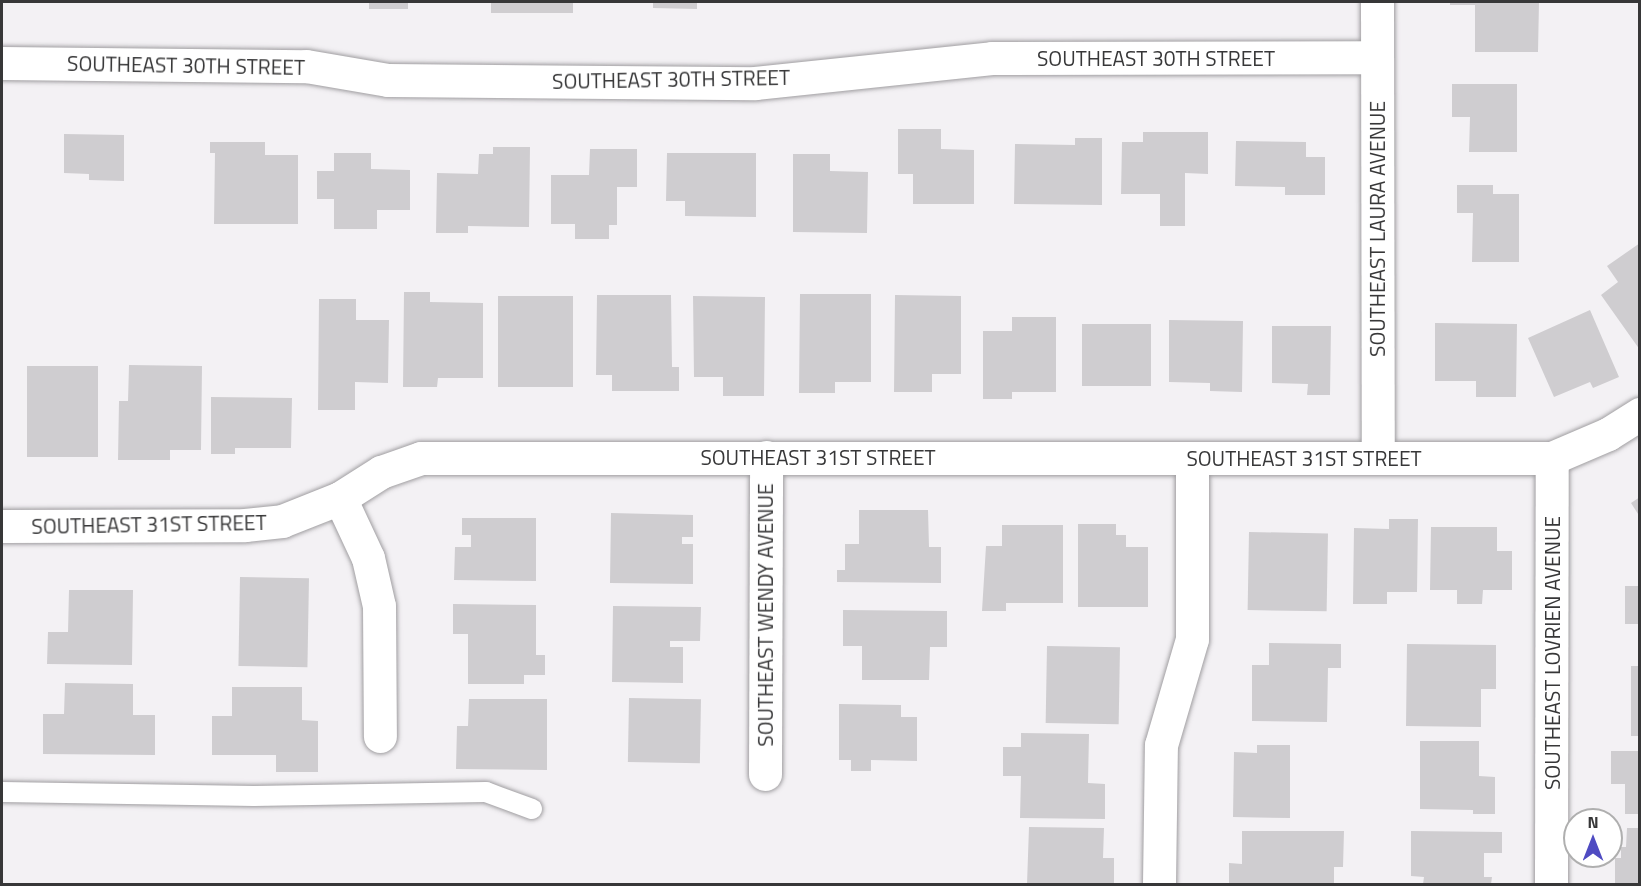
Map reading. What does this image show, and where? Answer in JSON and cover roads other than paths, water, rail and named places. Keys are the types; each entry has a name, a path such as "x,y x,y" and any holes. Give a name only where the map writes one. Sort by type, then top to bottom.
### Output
{"street":[{"name":"SOUTHEAST LAURA AVENUE","path":"1377,2 1378,457"},
{"name":"SOUTHEAST 30TH STREET","path":"2,63 306,66 388,80 755,82 992,58 1376,57"},
{"name":"SOUTHEAST 31ST STREET","path":"2,526 245,525 282,521 340,498 381,472 421,458 1552,458 1608,434 1640,414"},
{"name":"SOUTHEAST WENDY AVENUE","path":"765,774 766,457"},
{"path":"1159,885 1161,745 1192,639 1192,458"},
{"name":"SOUTHEAST LOVRIEN AVENUE","path":"1551,885 1552,458"},
{"path":"340,498 368,558 379,606 380,736"}],"lane":[{"path":"2,792 254,796 486,792 532,809"}]}
